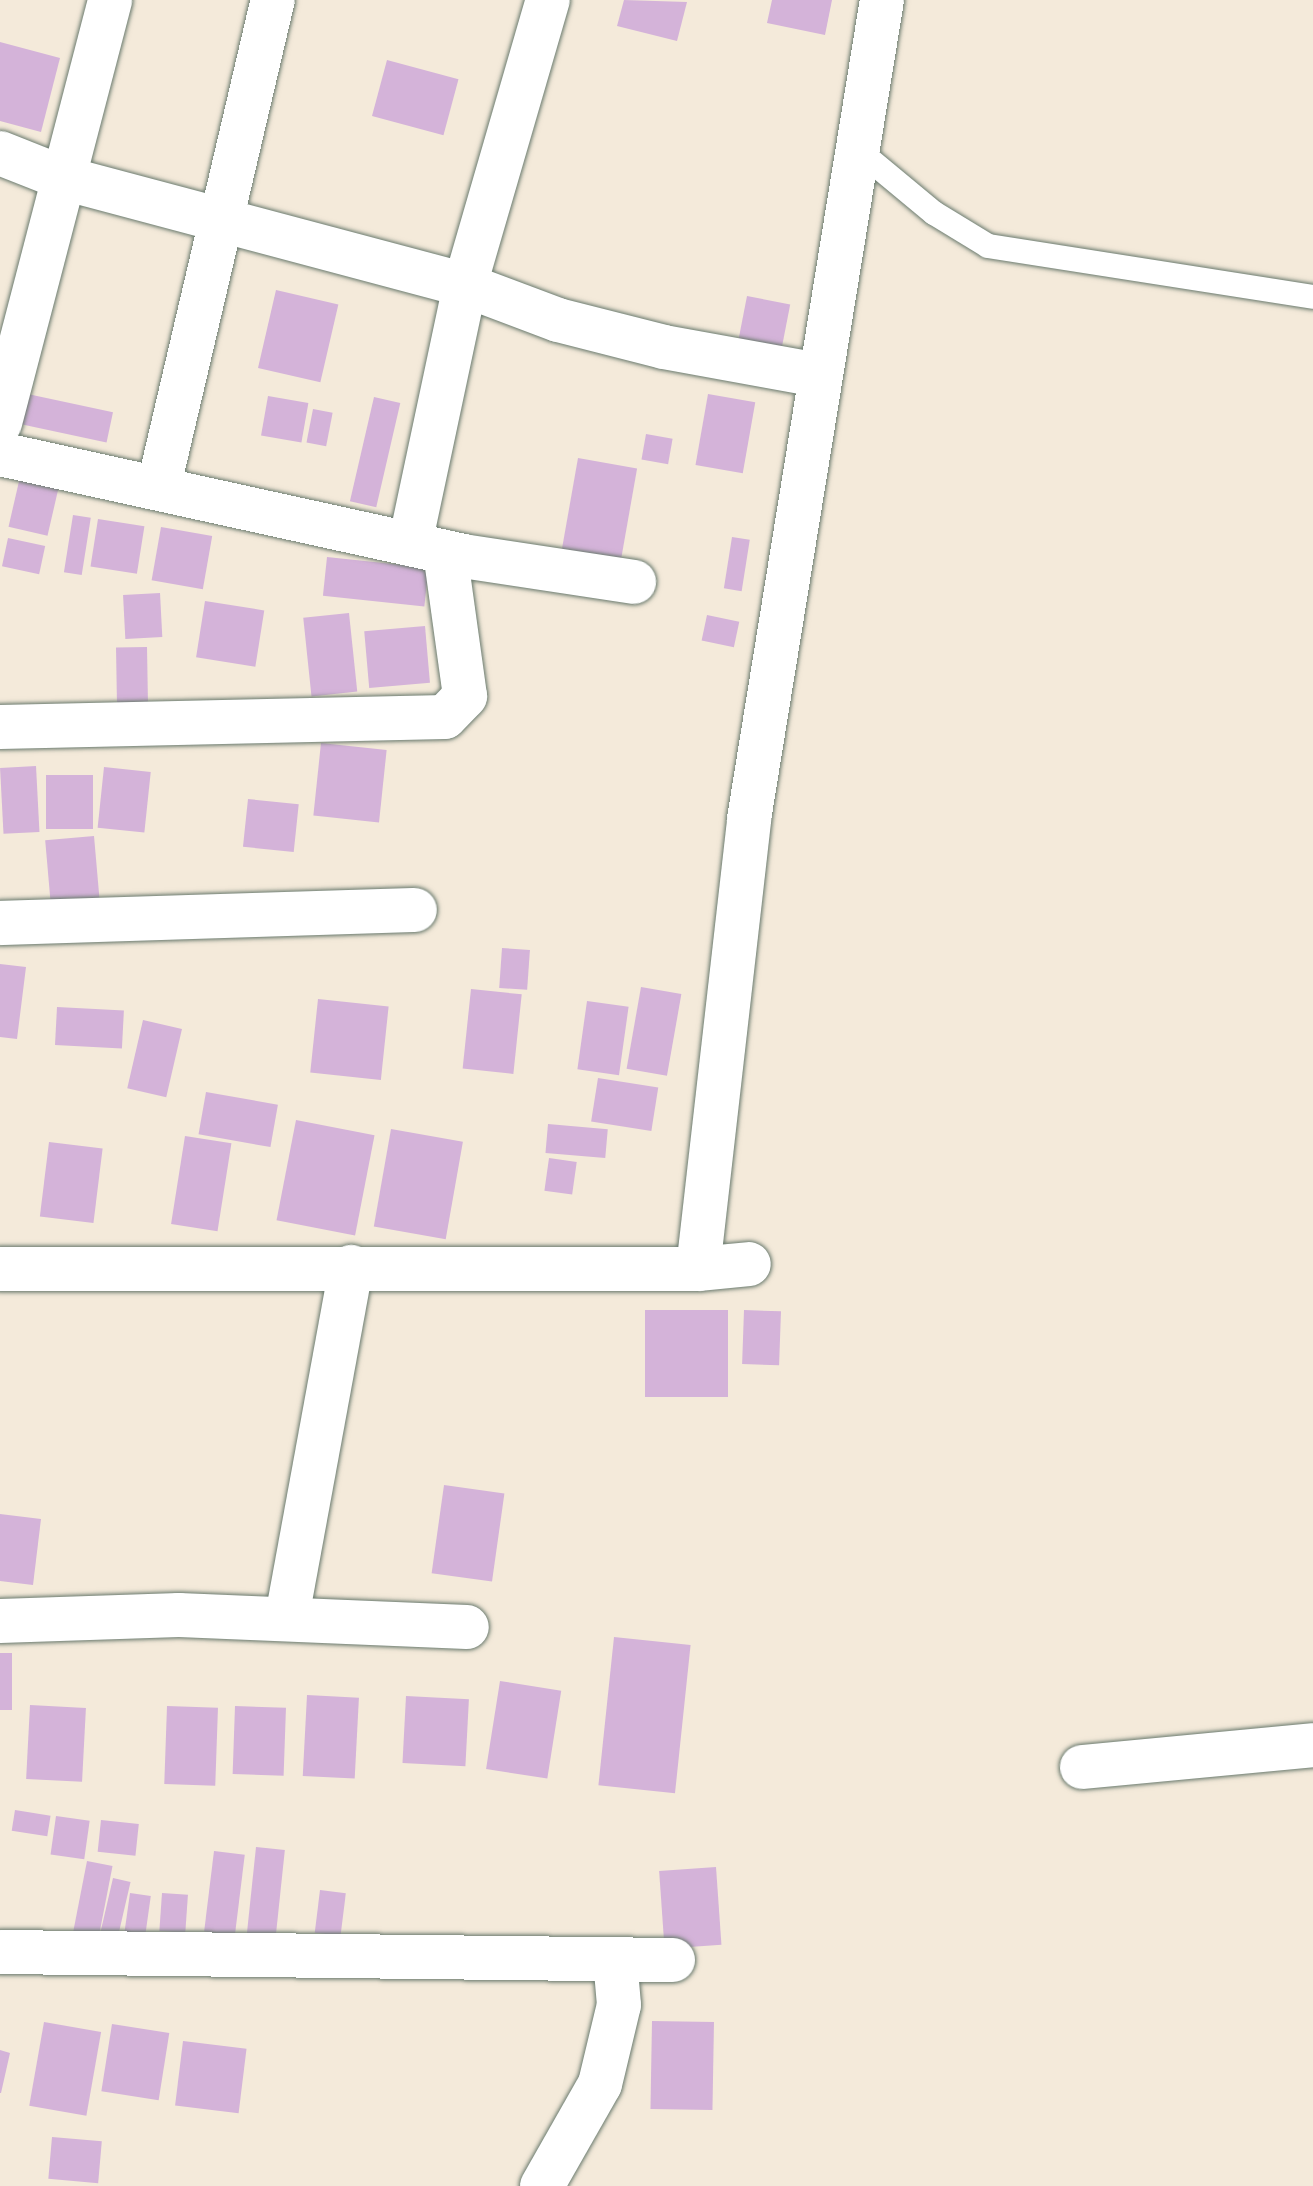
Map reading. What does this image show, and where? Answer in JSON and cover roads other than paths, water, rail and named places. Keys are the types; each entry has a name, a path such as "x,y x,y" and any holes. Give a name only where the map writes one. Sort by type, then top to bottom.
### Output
{"street":[{"path":"0,423 110,0"},
{"path":"159,485 273,0"},
{"path":"0,727 445,717 465,696 427,548 465,285 548,0"},
{"path":"698,1269 749,819 818,375 882,0"},
{"path":"0,153 63,178 465,285 558,320 648,344 818,375"},
{"path":"0,454 159,485 427,548 634,582"},
{"path":"0,923 415,910"},
{"path":"0,1269 698,1269 749,1264"},
{"path":"287,1617 351,1267"},
{"path":"0,1621 287,1617 467,1627"},
{"path":"1082,1767 1313,1745"},
{"path":"0,1952 673,1960"},
{"path":"542,2186 600,2084 619,2005 615,1959"}],"lane":[{"path":"858,150 934,213 988,246 1313,297"}]}
